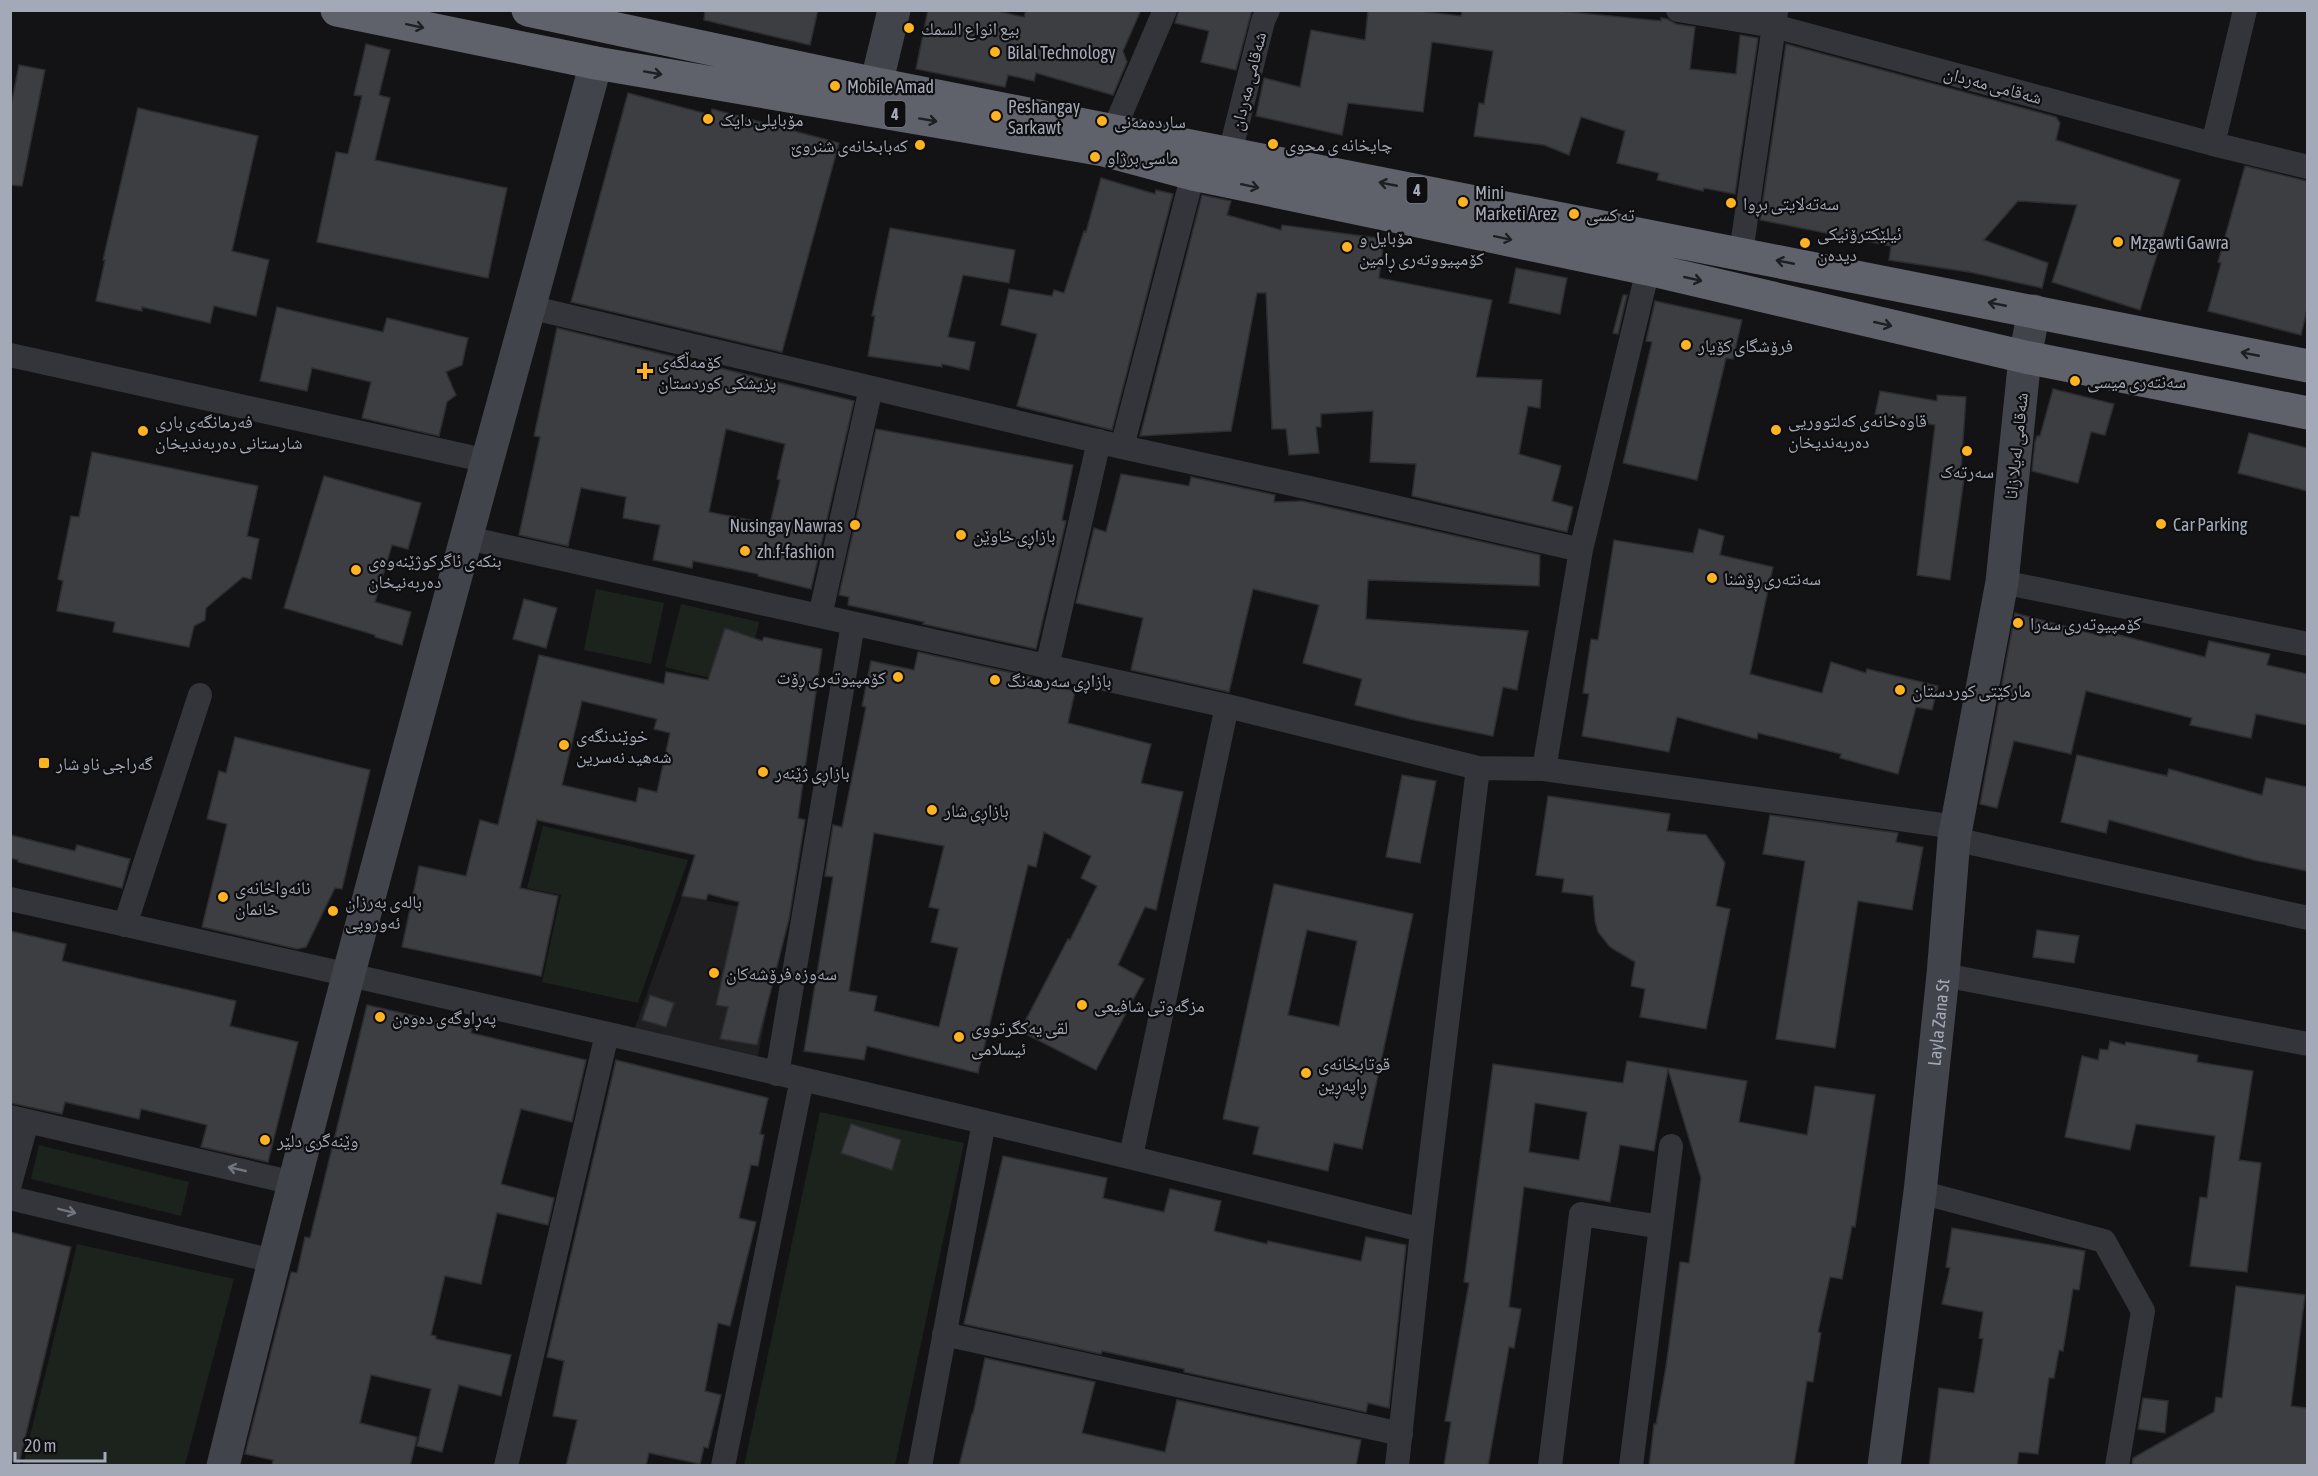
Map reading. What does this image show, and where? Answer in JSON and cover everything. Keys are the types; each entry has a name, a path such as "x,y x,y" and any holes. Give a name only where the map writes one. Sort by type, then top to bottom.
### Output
{"highway":[{"name":"4","path":"337,10 596,63 1114,129 2307,366"},
{"name":"4","path":"528,10 873,97 1104,150 1193,174 1648,269 2025,357 2307,413"}],"street":[{"path":"873,97 894,10"},
{"path":"1114,129 1165,10"},
{"name":"شەقامی مەردان","path":"1230,153 1263,21 1268,10"},
{"name":"شەقامی مەردان","path":"1678,10 1775,18 2213,144 2307,167"},
{"path":"2213,144 2245,10"},
{"path":"1741,253 1775,18"},
{"path":"223,1466 294,1182 596,63"},
{"path":"1047,666 1110,444 1193,174"},
{"path":"1544,769 1581,550 1648,269"},
{"path":"529,307 1110,444 1581,550"},
{"name":"شەقامی لەیلا زانا","path":"2002,582 2025,357 2034,311"},
{"path":"10,355 488,461"},
{"path":"820,616 871,388"},
{"path":"467,538 1227,706 1478,768 1544,769 1955,833 2307,918"},
{"path":"2002,582 2307,644"},
{"name":"Layla Zana St","path":"1884,1466 1920,1191 1943,975 1955,833 2002,582"},
{"path":"777,1074 853,624"},
{"path":"125,925 200,695"},
{"path":"1131,1156 1227,706"},
{"path":"1397,1466 1422,1230 1478,768"},
{"path":"10,899 350,974 1131,1156 1422,1230"},
{"path":"1943,975 2307,1044"},
{"path":"506,1466 606,1034"},
{"path":"723,1466 802,1079"},
{"path":"10,1184 19,1119 294,1182"},
{"path":"920,1466 984,1122"},
{"path":"1630,1466 1671,1146"},
{"path":"1920,1191 2104,1241 2143,1311 2117,1466"},
{"path":"10,1198 273,1261"},
{"path":"1550,1466 1581,1214 1661,1227"},
{"path":"944,1334 1401,1434"}],"shaded area":[{"path":"596,589 664,603 651,664 584,650"},
{"path":"681,604 759,622 744,686 665,667"},
{"path":"543,826 688,860 638,1003 542,982 561,895 527,888"},
{"name":"سەوزە فرۆشەکان","path":"682,896 785,915 757,1061 634,1030"},
{"path":"820,1112 964,1143 895,1465 744,1466"},
{"path":"39,1145 189,1182 181,1216 31,1179"},
{"path":"77,1244 234,1279 185,1465 23,1465"}],"building":[{"path":"705,10 818,10 810,45 704,20"},
{"path":"928,10 993,10 1024,17 1026,10 1141,10 1123,51 1127,62 1113,95 1036,73 1034,81 1008,75 1005,87 916,69"},
{"path":"1179,10 1252,10 1236,70 1201,62 1209,31 1175,23"},
{"path":"1368,10 1411,10 1461,16 1462,10 1550,10 1661,21 1661,18 1667,19 1676,24 1695,27 1690,69 1736,74 1740,35 1758,38 1735,194 1704,188 1703,191 1657,180 1659,173 1617,163 1625,131 1581,117 1569,155 1544,145 1474,136 1479,103 1484,104 1493,51 1432,42 1423,112 1348,103 1342,135 1256,116 1264,78 1300,87 1311,30 1365,40"},
{"path":"366,44 390,50 379,95 390,98 375,160 507,188 488,278 317,242 336,152 348,154 362,96 354,95"},
{"path":"1786,44 2056,117 2060,123 2056,140 2180,180 2140,310 2052,282 2077,205 2018,201 1984,240 2048,263 2042,288 1969,272 1889,260 1891,246 1760,220"},
{"path":"19,65 45,70 22,186 10,185 10,110"},
{"path":"628,93 711,115 712,109 839,143 782,352 571,302"},
{"path":"138,108 258,136 232,251 269,260 256,316 214,306 210,323 142,307 142,311 96,301 105,260 103,260"},
{"path":"2245,166 2307,181 2307,309 2301,335 2208,311 2221,263 2218,262"},
{"path":"1101,178 1155,194 1156,190 1173,194 1112,430 1017,406 1037,334 1001,325 1009,289 1052,296 1054,290 1064,293 1084,231 1086,232"},
{"path":"1202,195 1231,201 1227,215 1281,230 1282,225 1384,239 1379,278 1492,300 1476,377 1542,380 1540,408 1528,406 1519,454 1561,466 1552,501 1573,507 1567,532 1412,496 1416,464 1370,462 1373,411 1321,414 1321,427 1316,427 1319,453 1289,455 1286,429 1272,429 1266,293 1257,293 1231,431 1140,436"},
{"path":"890,228 1015,250 1009,283 963,275 948,337 975,342 969,370 942,364 942,367 868,356 875,316 872,316"},
{"path":"1516,268 1567,278 1560,314 1509,303"},
{"path":"1623,295 1627,295 1618,334 1613,333"},
{"path":"1655,301 1742,320 1733,359 1726,358 1697,480 1623,463 1652,342 1646,341"},
{"path":"277,307 383,332 387,318 468,338 462,365 446,372 456,395 447,402 439,436 362,418 371,382 312,368 307,391 260,381"},
{"path":"557,328 854,401 811,589 758,576 758,574 693,561 692,568 653,560 660,525 623,518 626,497 581,488 568,546 519,535 540,437 534,436","holes":["726,429 785,444 770,524 709,512"]},
{"path":"2053,389 2114,404 2105,435 2091,432 2078,483 2032,471 2035,442 2037,436 2040,436"},
{"path":"1880,391 1937,401 1937,395 1966,397 1961,470 1965,471 1950,580 1917,575 1935,425 1875,414"},
{"name":"بازاڕی خاوێن","path":"876,429 1073,465 1062,520 1066,521 1036,649 848,605 849,597 839,595"},
{"path":"2249,433 2307,448 2307,491 2238,473"},
{"path":"92,452 258,486 247,536 259,539 251,579 243,577 206,608 205,620 194,626 189,647 113,632 115,622 57,611 63,581 58,579 71,516 79,517"},
{"path":"1121,474 1189,486 1191,477 1275,495 1274,502 1302,501 1540,555 1539,586 1368,580 1366,619 1528,631 1517,690 1503,687 1493,736 1355,705 1362,679 1303,663 1319,605 1253,589 1229,692 1131,670 1143,618 1076,603 1094,528 1106,532"},
{"path":"324,476 421,503 408,549 392,545 375,602 411,612 402,645 284,608"},
{"path":"1699,529 1724,536 1720,555 1773,567 1750,674 1822,693 1831,662 1866,673 1867,669 1938,686 1932,710 1916,707 1898,774 1840,758 1841,754 1758,733 1757,739 1677,717 1669,752 1582,736 1589,694 1583,693 1591,639 1598,640 1614,540 1693,553"},
{"path":"524,599 557,608 546,648 513,639"},
{"path":"2015,613 2105,637 2107,632 2205,657 2209,641 2270,654 2267,665 2307,674 2307,725 2256,714 2251,738 2190,725 2192,718 2086,691 2071,754 2014,741 1997,808 1980,804"},
{"path":"725,628 762,641 764,637 822,649 798,818 805,820 789,919 757,1045 720,1039 728,1007 716,1005 739,902 708,894 706,900 682,896 695,855 537,820 520,888 558,896 541,976 402,947 419,866 466,876 480,820 498,825 539,655 664,684 666,672 708,680","holes":["582,701 657,719 654,729 670,733 657,792 639,788 636,802 562,785"]},
{"path":"918,652 1031,677 1030,682 1075,691 1068,723 1151,744 1141,783 1183,792 1156,910 1145,907 1118,965 1144,979 1096,1070 1020,1031 1097,886 1081,878 1091,856 1044,832 1036,867 1028,865 978,1073 867,1046 864,1060 804,1051 833,877 825,876 833,825 842,827 866,707 862,706 871,661 914,670","holes":["874,833 944,846 929,907 939,909 931,942 958,948 939,1027 874,1011 877,996 849,991"]},
{"path":"235,737 370,770 342,889 335,888 306,947 297,949 202,927 227,824 207,819 219,771 226,773"},
{"path":"2077,755 2167,776 2169,769 2262,795 2266,778 2307,787 2307,871 2254,860 2109,820 2106,833 2061,822"},
{"path":"1402,775 1436,781 1420,863 1386,857"},
{"path":"1548,796 1670,814 1667,831 1706,835 1725,863 1716,906 1730,909 1706,1029 1640,1017 1645,989 1631,986 1635,962 1610,947 1598,932 1593,896 1562,892 1564,879 1536,875"},
{"path":"1770,815 1898,833 1896,842 1923,847 1912,910 1858,901 1835,1048 1776,1039 1805,861 1763,854"},
{"path":"10,835 75,851 77,845 130,859 122,888 18,862 10,858"},
{"name":"قوتابخانەی ڕاپەڕین","path":"1274,884 1413,914 1362,1149 1334,1143 1328,1171 1253,1154 1259,1127 1223,1119","holes":["1307,930 1357,941 1339,1026 1288,1015"]},
{"path":"2037,930 2079,936 2074,963 2033,957"},
{"path":"10,931 66,944 62,961 236,1001 230,1026 298,1042 268,1162 201,1147 207,1125 141,1109 139,1119 65,1102 62,1114 10,1103"},
{"path":"650,995 674,1003 666,1027 642,1020"},
{"path":"367,1005 472,1029 471,1033 586,1060 572,1122 521,1109 501,1184 554,1198 548,1225 497,1213 481,1284 445,1276 431,1335 436,1336 436,1339 511,1355 501,1396 459,1385 442,1452 417,1446 431,1389 371,1375 360,1423 417,1437 410,1466 272,1466 273,1460 245,1454 291,1272 297,1273 305,1237 310,1238"},
{"path":"2110,1041 2198,1055 2197,1062 2253,1071 2239,1160 2261,1163 2247,1272 2190,1266 2200,1197 2207,1198 2215,1136 2136,1124 2130,1150 2065,1137 2082,1056 2098,1060 2100,1049 2108,1050"},
{"path":"616,1060 768,1098 760,1134 764,1135 758,1166 751,1165 739,1218 756,1222 730,1326 718,1323 705,1391 721,1395 708,1448 704,1447 700,1464 649,1453 646,1466 566,1466 577,1420 553,1416 564,1361 547,1357"},
{"path":"1627,1061 1747,1081 1739,1122 1807,1135 1815,1086 1875,1095 1855,1227 1852,1226 1842,1279 1830,1277 1818,1332 1821,1333 1813,1382 1807,1381 1794,1466 1649,1466 1654,1424 1656,1424 1666,1367 1680,1262 1689,1263 1701,1178 1668,1069 1654,1151 1620,1145 1610,1202 1524,1187 1509,1307 1521,1309 1514,1348 1509,1347 1488,1466 1444,1466 1451,1422 1445,1421 1469,1283 1464,1282 1493,1064 1623,1083","holes":["1535,1103 1587,1112 1579,1160 1529,1152"]},
{"path":"851,1124 901,1140 892,1170 841,1153"},
{"path":"1003,1156 1107,1178 1103,1198 1164,1212 1170,1189 1221,1201 1214,1231 1267,1244 1268,1241 1361,1261 1366,1237 1406,1245 1389,1408 1368,1403 1366,1412 1184,1372 1184,1369 1102,1351 1101,1354 964,1324"},
{"path":"1952,1228 2085,1251 2079,1290 2073,1289 2063,1351 2059,1350 2054,1378 2049,1378 2038,1454 2019,1452 2017,1466 1929,1466 1939,1388 1974,1393 1983,1339 1979,1338 1983,1312 1942,1304 1950,1268 1946,1267"},
{"path":"10,1232 71,1247 19,1463 10,1461"},
{"path":"2236,1286 2305,1295 2291,1406 2307,1408 2307,1466 2132,1466 2133,1458 2214,1412 2216,1397 2222,1398"},
{"path":"985,1358 1095,1382 1082,1433 1165,1452 1177,1400 1361,1440 1356,1466 959,1466"},
{"path":"2143,1398 2168,1401 2165,1433 2138,1429"}],"place":[{"name":"بيع انواع السمك","path":"909,28"},
{"name":"Bilal Technology","path":"995,52"},
{"name":"Mobile Amad","path":"835,86"},
{"name":"Peshangay Sarkawt","path":"996,116"},
{"name":"مۆبایلی دایک","path":"708,119"},
{"name":"ساردەمەنی","path":"1102,121"},
{"name":"چايخانه ى محوى","path":"1273,144"},
{"name":"کەبابخانەی شنروێ","path":"920,145"},
{"name":"ماسی برژاو","path":"1095,157"},
{"name":"Mini Marketi Arez","path":"1463,202"},
{"name":"سه‌ته‌لایتی بڕوا","path":"1731,203"},
{"name":"ته كسى","path":"1574,214"},
{"name":"Mzgawti Gawra","path":"2118,242"},
{"name":"ئیلێکترۆنیکی دیدەن","path":"1805,243"},
{"name":"مۆبایل و کۆمپیووتەری ڕامین","path":"1347,247"},
{"name":"فرۆشگای کۆیار","path":"1686,345"},
{"name":"كۆمەڵگەی پزیشكی كوردستان","path":"645,371"},
{"name":"سەنتەری میسی","path":"2075,381"},
{"name":"قاوەخانەی کەلتووریی دەربەندیخان","path":"1776,430"},
{"name":"فەرمانگەی باری شارستانی دەربەندیخان","path":"143,431"},
{"name":"سەرتەک","path":"1967,451"},
{"name":"Car Parking","path":"2161,524"},
{"name":"Nusingay Nawras","path":"855,525"},
{"name":"بازاڕی خاوێن","path":"961,535"},
{"name":"zh.f-fashion","path":"745,551"},
{"name":"بنکەی ئاگرکوژێنەوەی دەربەنیخان","path":"356,570"},
{"name":"سەنتەری ڕۆشنا","path":"1712,578"},
{"name":"کۆمپیوتەری سەرا","path":"2018,623"},
{"name":"کۆمپیوتەری ڕۆت","path":"898,677"},
{"name":"بازاڕی سەرهەنگ","path":"995,680"},
{"name":"مارکێتی کوردستان","path":"1900,690"},
{"name":"خوێندنگەی شەهید نەسرین","path":"564,745"},
{"name":"گەراجی ناو شار","path":"44,763"},
{"name":"بازاڕی ژێنەر","path":"763,772"},
{"name":"بازاڕی شار","path":"932,810"},
{"name":"نانەواخانەی خانمان","path":"223,897"},
{"name":"بالەی بەرزان ئەوروپی","path":"333,911"},
{"name":"سەوزە فرۆشەکان","path":"714,973"},
{"name":"مزگەوتی شافیعی","path":"1082,1005"},
{"name":"پەڕاوگەی دەوەن","path":"380,1017"},
{"name":"لقی یەکگرتووی ئیسلامی","path":"959,1037"},
{"name":"قوتابخانەی ڕاپەڕین","path":"1306,1073"},
{"name":"وێنەگری دلێر","path":"265,1140"}]}
